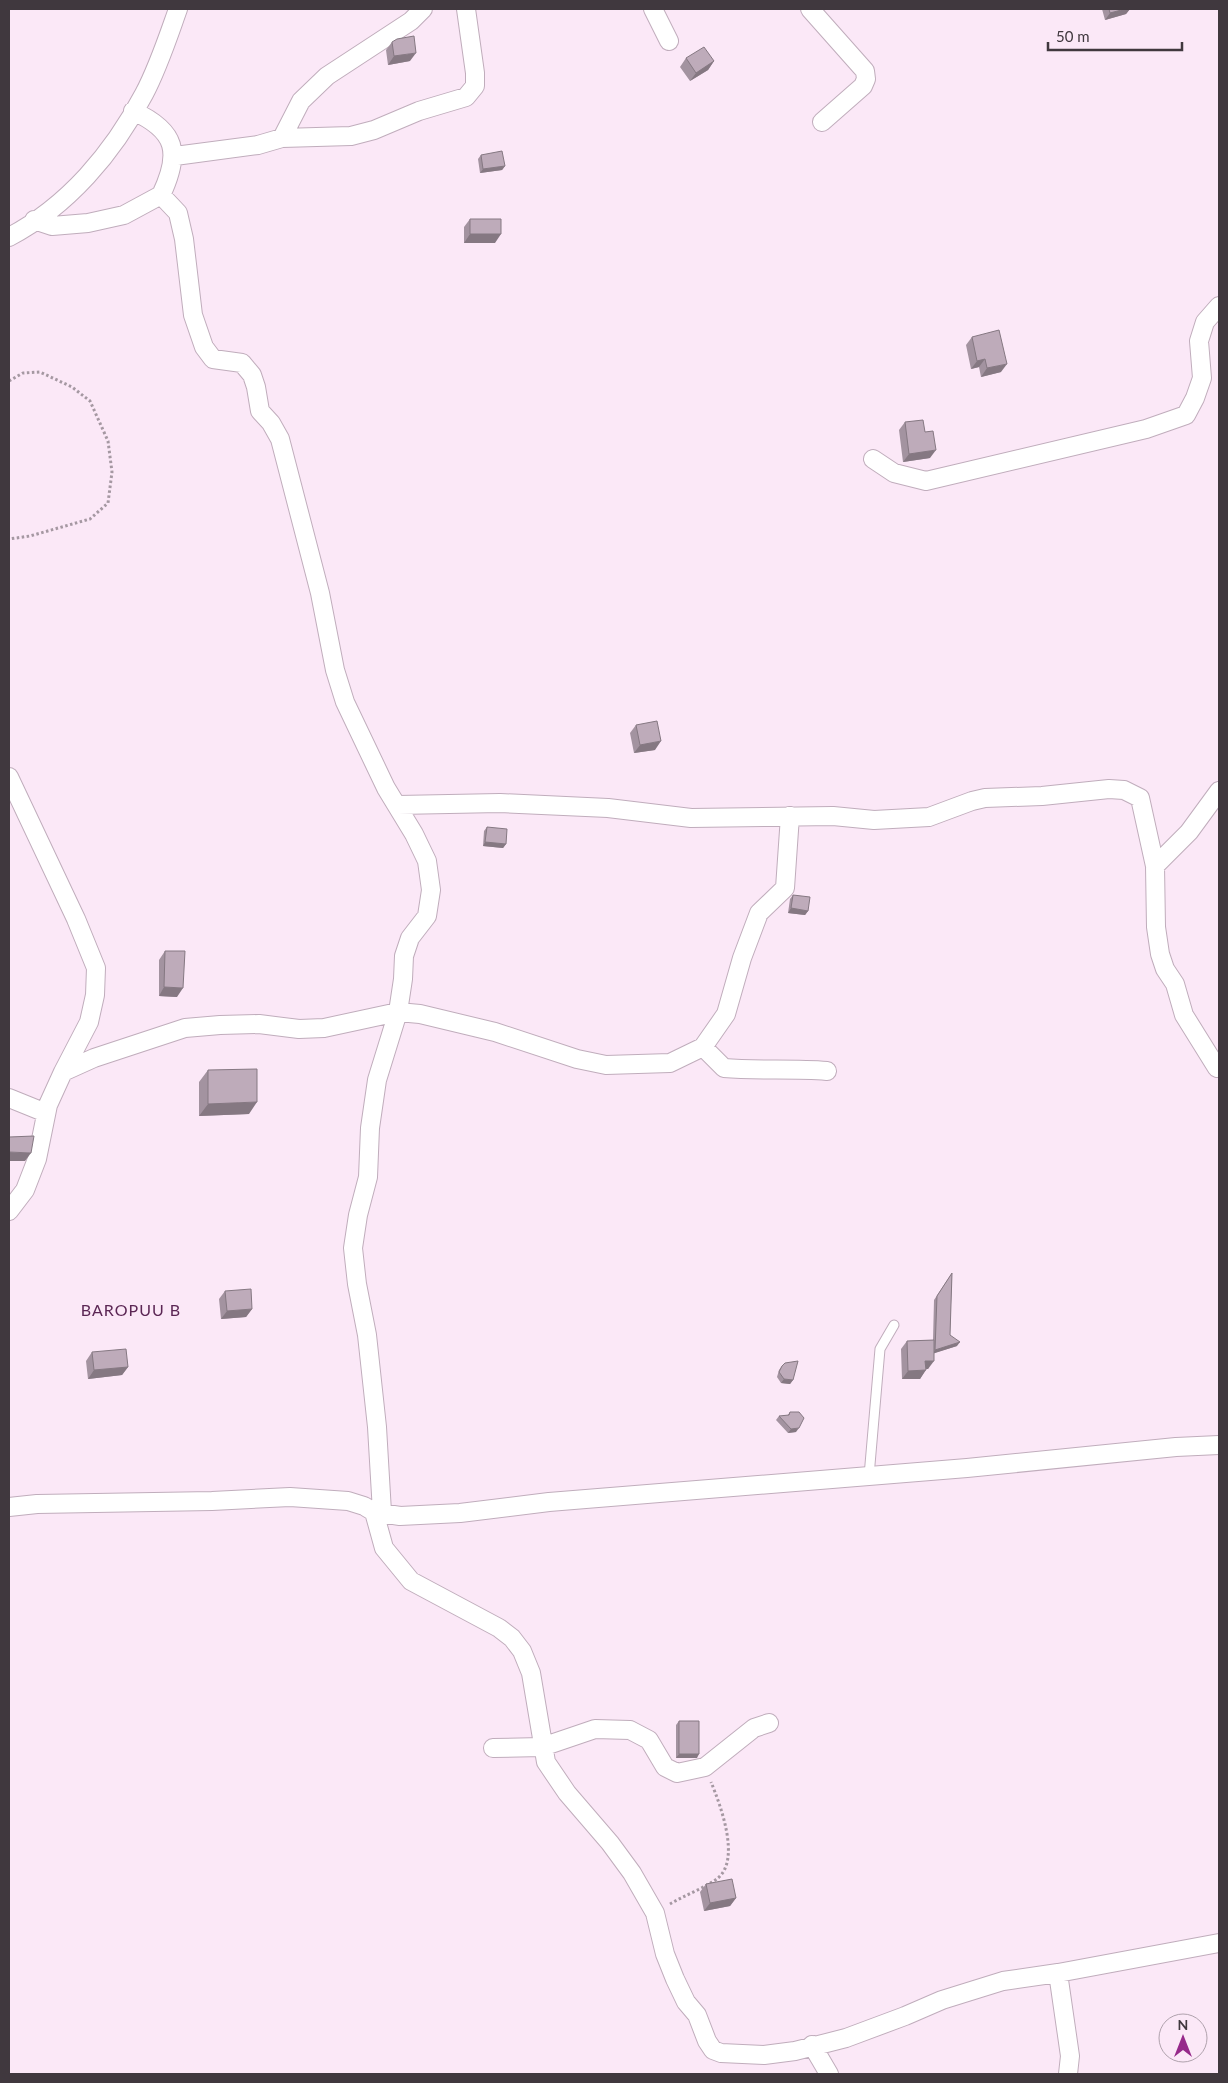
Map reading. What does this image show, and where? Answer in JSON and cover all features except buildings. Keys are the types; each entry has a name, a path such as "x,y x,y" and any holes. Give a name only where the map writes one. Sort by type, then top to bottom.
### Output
{"street":[{"path":"9,237 26,228 34,220 66,198 104,158 144,93 178,9"},
{"path":"282,138 300,101 327,76 411,21 423,9"},
{"path":"174,156 258,145 282,138 351,136 374,130 419,111 466,97 474,86 466,9"},
{"path":"653,9 669,41"},
{"path":"810,9 865,71 866,79 862,86 822,122"},
{"path":"34,220 52,226 88,223 124,215 162,195 174,156 171,142 163,129 148,118 133,111"},
{"path":"162,195 178,213 184,239 193,315 204,346 213,360 242,363 252,374 260,411 272,423 280,439 320,594 336,670 345,702 386,788 398,805 427,861 431,890 427,916 410,938 404,956 398,1012 377,1080 370,1128 368,1176 358,1216 353,1248 377,1427 378,1512 384,1548 411,1581 498,1628 512,1638 522,1651 531,1673 546,1762 562,1786 632,1873 655,1913 665,1954 675,1979 686,2002 697,2015 712,2050 764,2055 795,2051 846,2038 942,2000 1003,1981 1058,1973 1219,1943"},
{"path":"873,459 894,473 926,481 1146,429 1186,415 1195,398 1202,378 1199,341 1206,322 1219,306"},
{"path":"9,778 76,919 96,968 89,1022 48,1105 37,1159 24,1190 9,1211"},
{"path":"398,805 452,803 557,805 608,808 692,818 833,816 874,820 929,817 985,798 1042,796 1109,789 1124,790 1140,798 1155,866 1156,927 1160,954 1165,968 1175,984 1184,1015 1217,1068"},
{"path":"1155,866 1189,832 1219,791"},
{"path":"63,1072 94,1058 185,1028 220,1024 249,1024 299,1029 324,1028 398,1012 420,1014 495,1032 577,1059 606,1065 670,1063 703,1048 726,1014 742,958 759,912 785,888 790,816"},
{"path":"703,1048 724,1068 762,1071 800,1069 827,1071"},
{"path":"9,1098 46,1113"},
{"path":"9,1507 37,1504 212,1501 290,1497 348,1501 378,1512 400,1516 460,1513 549,1502 869,1476 1176,1447 1219,1445"},
{"path":"493,1748 542,1747 595,1729 630,1730 649,1740 664,1767 677,1773 705,1767 754,1728 770,1723"},
{"path":"1058,1973 1070,2056 1068,2074"},
{"path":"812,2046 829,2074"}],"lane":[{"path":"869,1476 880,1349 894,1325"}],"path":[{"path":"9,381 23,373 40,372 72,387 90,401 108,441 112,472 108,503 90,520 30,536 9,539"},
{"path":"655,1913 718,1878 725,1868 728,1851 726,1831 720,1806 705,1767"}],"district":[{"name":"BAROPUU B","path":"131,1309"}]}
